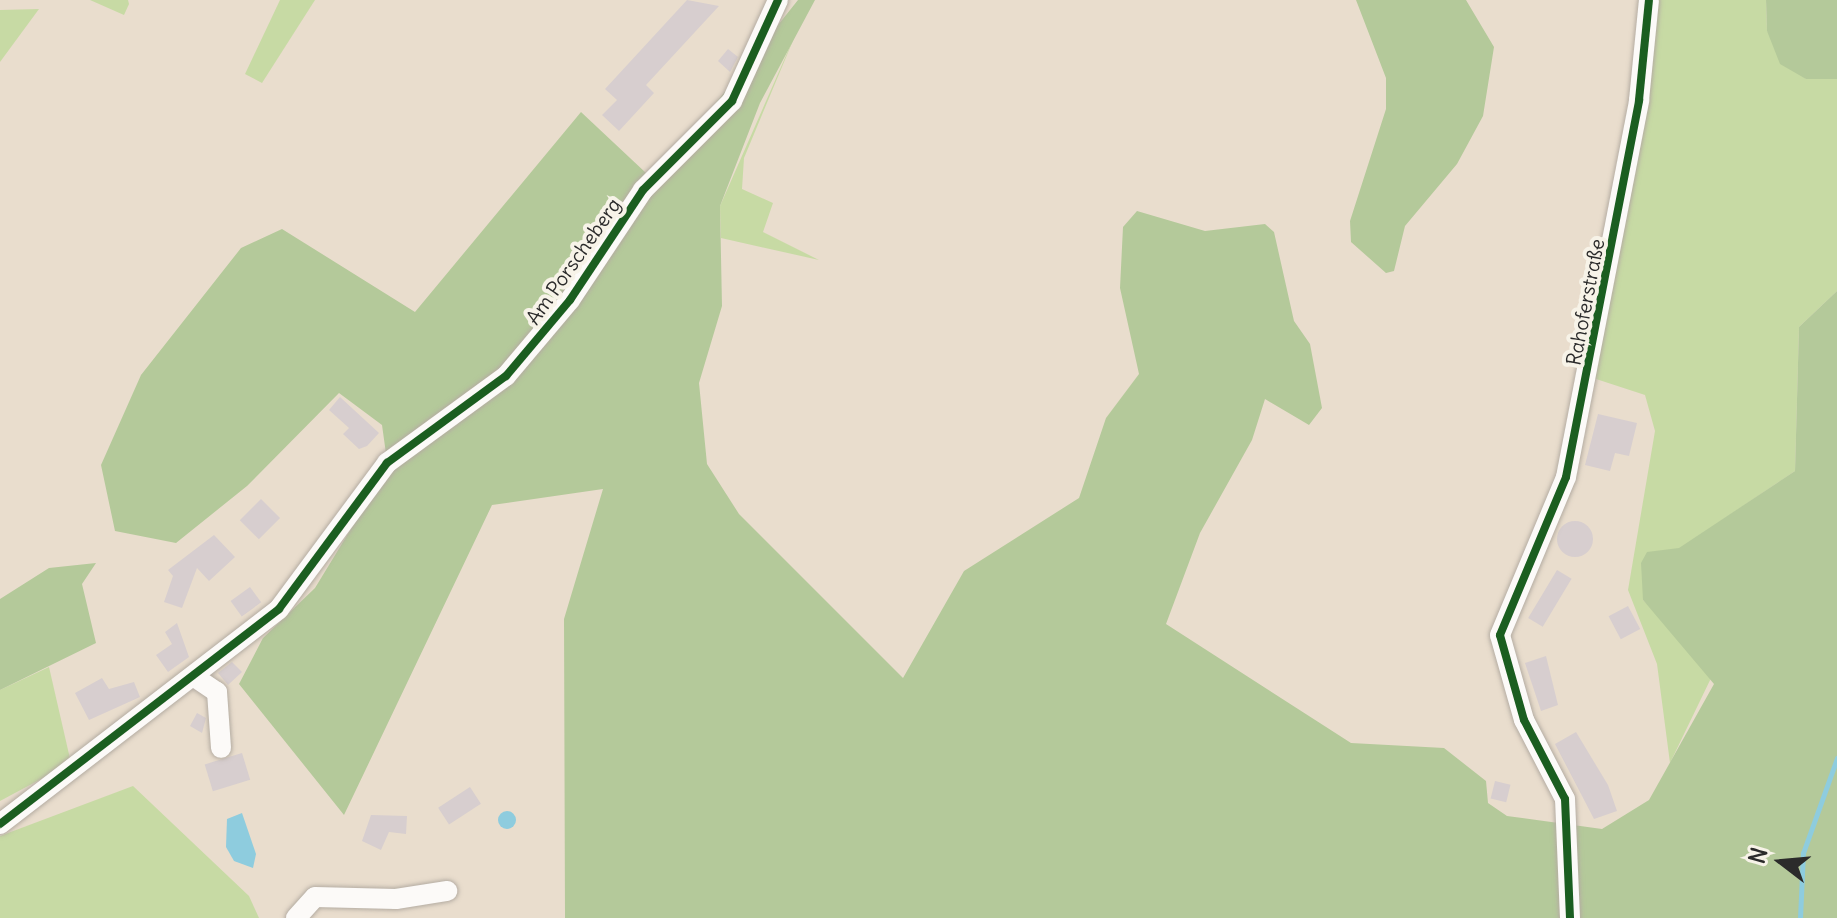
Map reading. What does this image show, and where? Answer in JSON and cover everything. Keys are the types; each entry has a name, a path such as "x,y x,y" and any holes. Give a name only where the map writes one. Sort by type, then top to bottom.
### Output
{"street":[{"name":"Am Porscheberg","path":"0,824 193,676 295,593 387,463 492,389 528,351 643,190 732,101 778,0"},
{"name":"Rahoferstraße","path":"1570,918 1565,799 1520,709 1500,635 1566,477 1639,100 1649,0"},
{"path":"193,676 217,692 221,748"},
{"path":"296,918 315,897 406,899 447,891"}],"green space":[{"path":"90,0 128,0 129,4 124,15"},
{"path":"280,0 315,0 262,83 245,74"},
{"path":"798,0 815,0 760,103 720,206 722,306 699,383 707,464 739,514 903,678 964,571 1079,498 1106,418 1139,374 1120,288 1123,227 1137,211 1205,231 1265,224 1274,232 1294,321 1310,344 1322,408 1309,425 1265,399 1252,440 1200,533 1166,624 1351,743 1444,748 1486,781 1488,803 1507,816 1602,829 1649,800 1714,684 1643,600 1641,563 1647,552 1679,548 1795,471 1799,327 1837,291 1837,918 565,918 564,619 603,489 492,505 344,815 239,684 263,638 315,588 388,468 382,425 339,393 247,486 176,543 115,531 101,465 141,375 241,248 282,229 415,312 581,112 646,173 659,174"},
{"path":"1356,0 1466,0 1494,47 1483,116 1457,164 1405,226 1394,271 1386,273 1351,242 1350,221 1386,109 1386,78"},
{"path":"1653,0 1766,0 1767,31 1806,79 1837,79 1837,291 1799,327 1795,471 1679,549 1643,600 1713,674 1670,763 1657,664 1628,590 1655,431 1645,395 1593,378"},
{"path":"1766,0 1837,0 1837,79 1806,79 1780,64 1767,31"},
{"path":"39,9 0,62 0,10"},
{"path":"802,19 744,158 742,189 773,203 763,232 819,260 721,238 720,206"},
{"path":"96,563 82,584 96,643 0,690 0,599 49,568"},
{"path":"49,667 71,763 0,801 0,690"},
{"path":"133,786 249,896 259,918 0,918 0,836"}],"water":[{"path":"507,811 516,820 507,829 498,820"},
{"path":"242,813 256,854 253,868 234,861 226,847 227,819"}],"building":[{"path":"687,0 719,6 646,85 654,93 619,131 602,115 617,100 605,89"},
{"path":"728,49 738,57 730,72 718,61"},
{"path":"340,397 379,433 367,446 359,449 343,434 349,428 329,410"},
{"path":"1598,414 1637,423 1629,456 1615,453 1610,471 1585,465"},
{"path":"261,499 280,518 259,539 240,520"},
{"path":"1575,521 1587,527 1593,539 1587,551 1575,557 1563,551 1557,539 1563,527"},
{"path":"214,535 235,557 209,581 197,568 182,608 164,602 173,576 168,570"},
{"path":"1557,570 1572,579 1543,627 1528,618"},
{"path":"250,587 261,602 242,616 231,601"},
{"path":"1628,606 1640,629 1621,639 1609,616"},
{"path":"177,623 189,657 168,672 156,655 172,644 165,632"},
{"path":"1546,656 1558,705 1541,711 1525,663"},
{"path":"232,662 242,672 228,685 218,673"},
{"path":"102,678 109,689 134,682 140,697 89,720 75,693"},
{"path":"197,713 206,718 202,733 190,726"},
{"path":"1576,732 1608,785 1617,811 1594,819 1555,744"},
{"path":"242,753 250,780 213,791 205,764"},
{"path":"1495,781 1511,785 1506,802 1491,798"},
{"path":"470,787 481,804 449,824 438,808"},
{"path":"371,815 407,816 406,834 389,832 381,850 362,841"}],"waterway":[{"path":"1800,918 1803,853 1837,758"}],"cycle path":[{"path":"0,824 279,609 387,463 506,376 570,300 643,190 732,101 778,0"},
{"path":"1570,918 1565,799 1524,720 1500,635 1566,477 1639,100 1649,0"}]}
